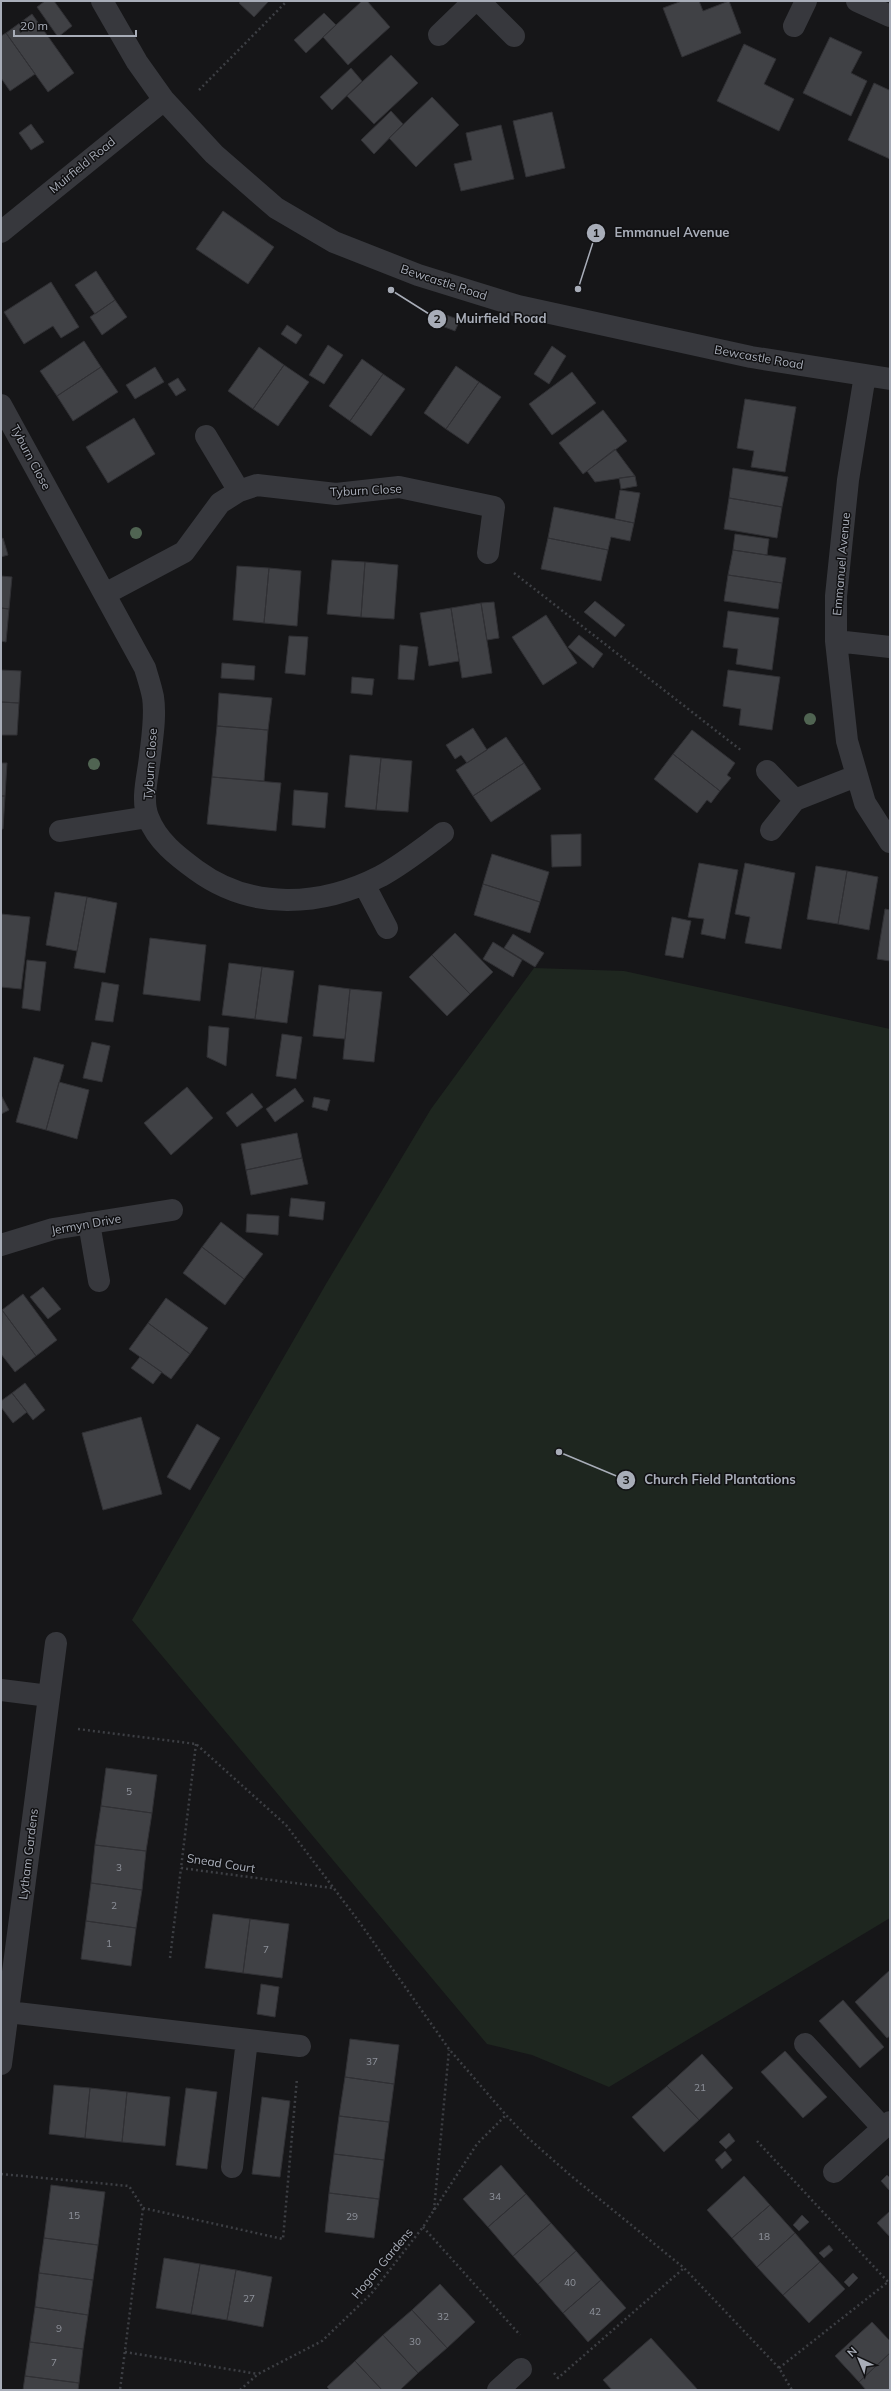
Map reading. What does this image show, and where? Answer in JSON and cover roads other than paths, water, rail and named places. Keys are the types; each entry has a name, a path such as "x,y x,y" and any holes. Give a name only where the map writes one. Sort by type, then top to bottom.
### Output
{"street":[{"name":"Bewcastle Road","path":"102,1 137,62 170,106 214,154 276,208 334,242 418,275 518,306 751,357 890,379"},
{"path":"440,35 474,1"},
{"path":"479,1 514,36"},
{"path":"794,26 806,1"},
{"path":"857,1 890,16"},
{"name":"Muirfield Road","path":"1,232 170,106"},
{"name":"Emmanuel Avenue","path":"865,375 848,488 836,596 836,641 847,741 856,776 865,803 890,842"},
{"name":"Tyburn Close","path":"1,405 145,668 153,698 150,757 146,793 148,817 160,840 179,858 204,876 234,892 264,900 293,901 340,893 364,884 402,862 443,833"},
{"path":"206,436 239,491"},
{"name":"Tyburn Close","path":"105,594 184,552 220,504 239,491 257,485 336,494 399,487 494,507 488,553"},
{"path":"836,641 890,647"},
{"path":"767,771 795,800"},
{"path":"771,830 795,800 856,776"},
{"path":"60,831 148,817"},
{"path":"364,884 387,928"},
{"name":"Jermyn Drive","path":"1,1245 53,1229 172,1210"},
{"path":"89,1224 99,1281"},
{"name":"Lytham Gardens","path":"1,2064 56,1643"},
{"path":"1,1690 49,1696"},
{"path":"8,2012 300,2046"},
{"path":"232,2167 247,2040"},
{"path":"805,2044 887,2125 834,2172"},
{"path":"498,2390 521,2369"}],"place":[{"name":"Emmanuel Avenue","path":"578,289"},
{"name":"Muirfield Road","path":"391,290"},
{"name":"Church Field Plantations","path":"559,1452"}]}
